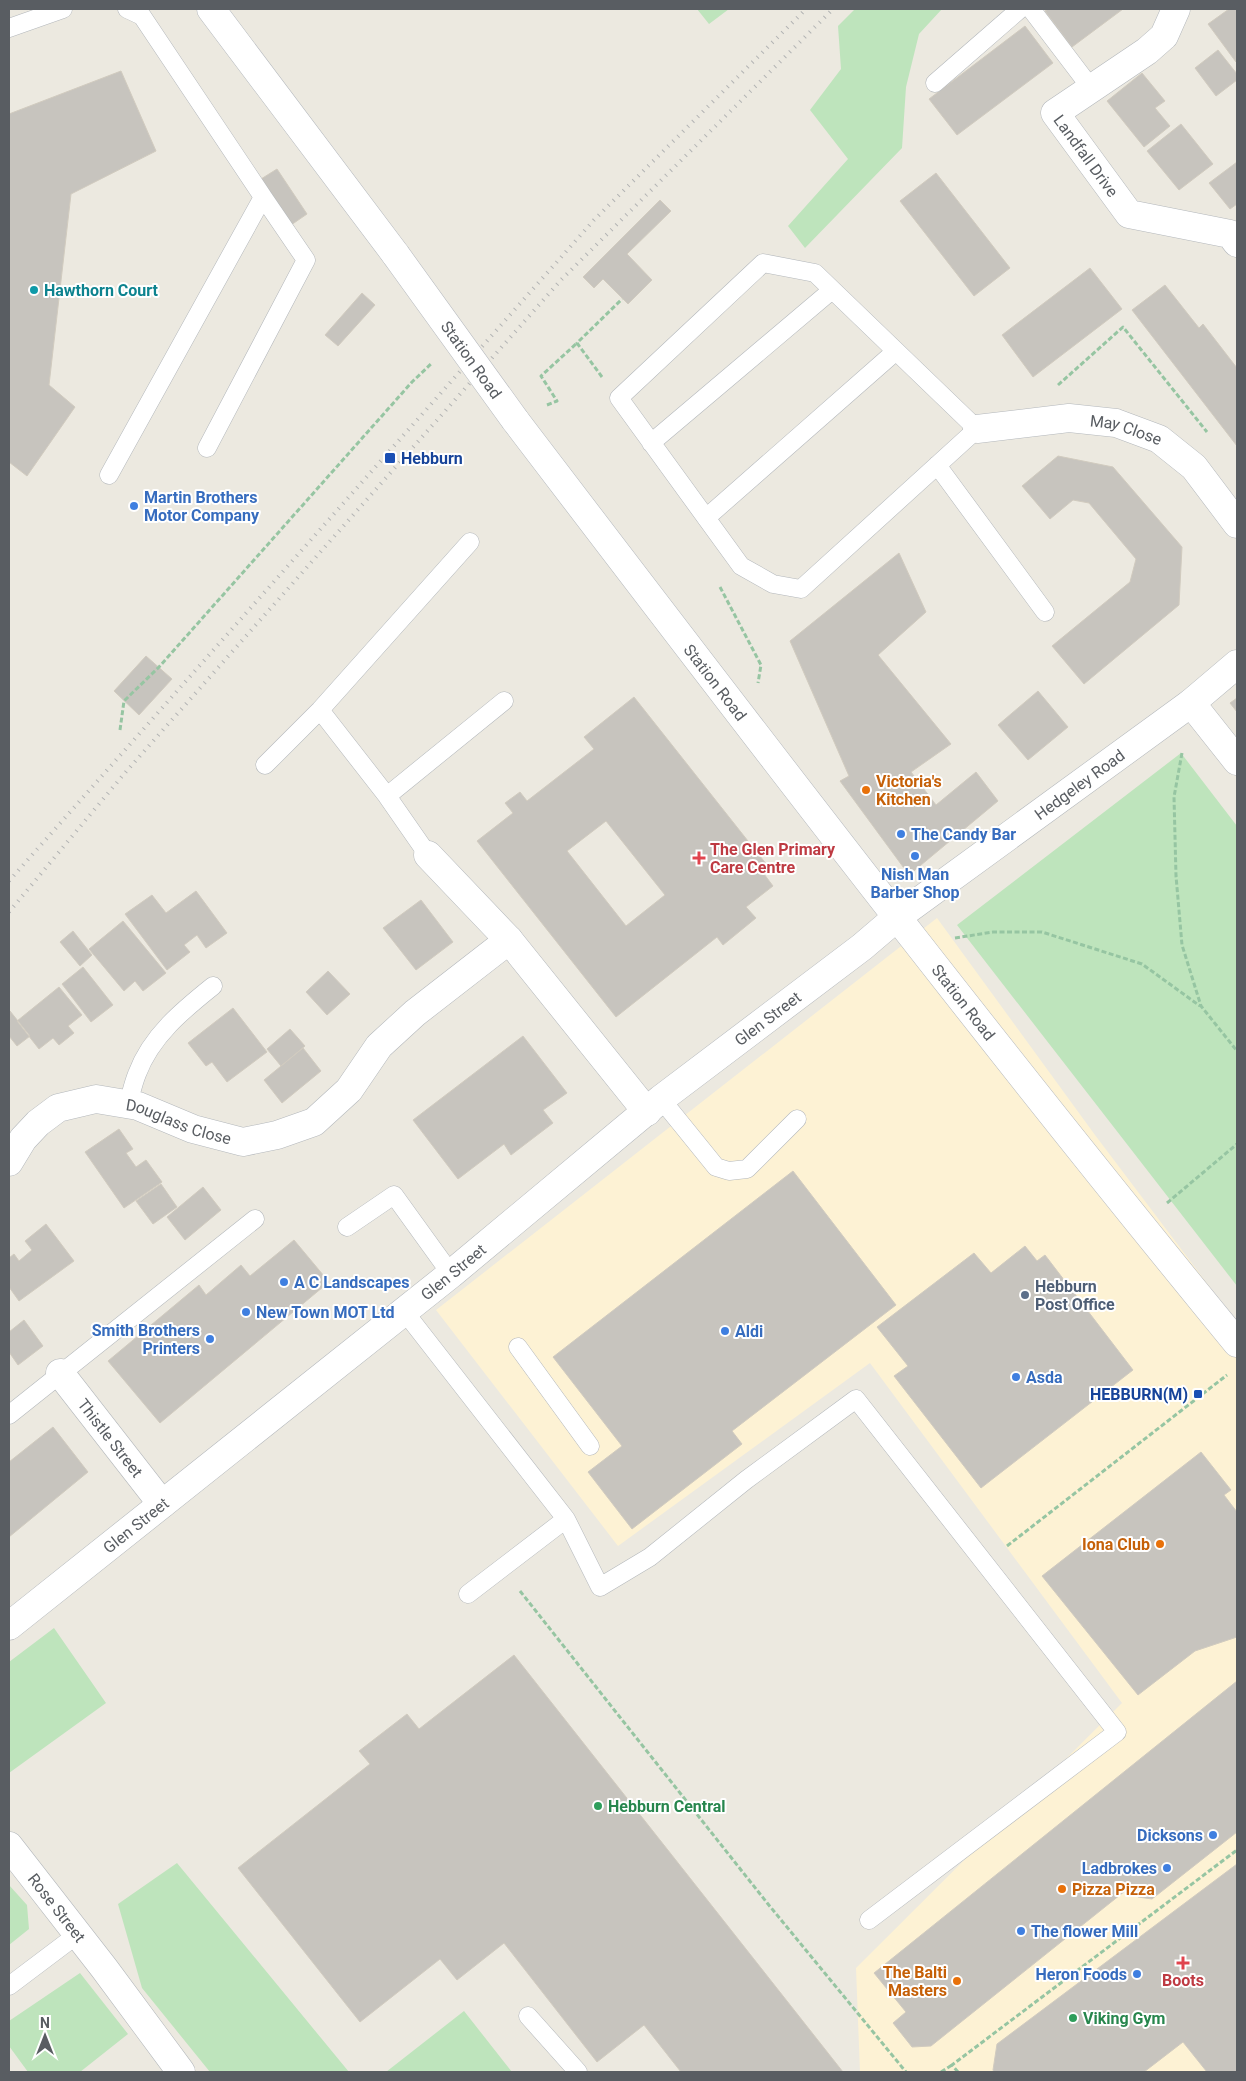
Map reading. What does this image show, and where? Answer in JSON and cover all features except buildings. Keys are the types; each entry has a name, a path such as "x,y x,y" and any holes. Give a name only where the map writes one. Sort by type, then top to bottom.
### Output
{"street":[{"name":"Station Road","path":"211,9 396,255 515,420 896,918 1140,1226 1237,1343"},
{"name":"Landfall Drive","path":"1176,9 1164,36 1147,51 1055,113 1129,214 1235,235"},
{"name":"May Close","path":"977,429 1070,418 1116,423 1159,439 1194,467 1237,524"},
{"name":"Hedgeley Road","path":"896,918 1191,703 1237,664"},
{"path":"1191,703 1237,761"},
{"path":"428,854 509,940 654,1106"},
{"name":"Glen Street","path":"9,1626 451,1274 654,1106 862,947 896,918"},
{"name":"Douglass Close","path":"9,1162 24,1139 38,1123 58,1108 96,1099 138,1106 193,1129 244,1142 277,1135 314,1122 349,1090 379,1046 415,1012 509,940"},
{"name":"Thistle Street","path":"60,1373 162,1504"},
{"name":"Rose Street","path":"9,1846 104,1968 181,2072"}],"lane":[{"path":"9,28 63,9"},
{"path":"128,9 142,16 306,260 207,448"},
{"path":"935,83 1020,9"},
{"path":"1031,9 1091,88"},
{"path":"109,474 263,197"},
{"path":"763,263 815,273 832,290 977,429 801,589 773,584 740,566 619,398 763,263"},
{"path":"651,443 832,290"},
{"path":"706,518 896,351"},
{"path":"937,465 1045,612"},
{"path":"265,765 320,710 470,542"},
{"path":"387,796 504,701"},
{"path":"320,710 387,796 428,854"},
{"path":"128,1104 137,1073 152,1045 182,1011 213,986"},
{"path":"654,1106 716,1167 729,1170 747,1169 797,1118"},
{"path":"347,1227 394,1195 451,1274"},
{"path":"9,1415 255,1219"},
{"path":"404,1311 566,1519 600,1587 650,1557 746,1480 856,1399 1118,1732 869,1920"},
{"path":"518,1347 590,1446"},
{"path":"468,1594 566,1519"},
{"path":"9,1986 78,1934"},
{"path":"528,2016 578,2072"}],"path":[{"path":"557,400 541,376 577,343"},
{"path":"120,730 124,701 159,667 412,382 435,360"},
{"path":"1191,703 1174,798 1176,876 1182,946 1201,1006"},
{"path":"916,944 993,932 1042,932 1142,964 1201,1006 1237,1051"},
{"path":"1140,1226 1237,1144"},
{"path":"984,1564 1230,1373"},
{"path":"502,1569 768,1904 906,2072"},
{"path":"941,2072 1237,1850"},
{"path":"952,2065 958,2072"}],"shaded area":[{"path":"937,918 1095,1135 1237,1323 1237,2072 860,2072 856,1968 1122,1703 870,1363 618,1546 436,1310"}],"green space":[{"path":"697,9 729,9 709,24"},
{"path":"855,9 942,9 919,34 906,87 902,148 805,248 788,226 848,159 810,110 841,69 838,26"},
{"path":"1181,753 1237,826 1237,1286 957,925"},
{"path":"54,1628 106,1703 9,1773 9,1662"},
{"path":"177,1863 349,2072 210,2072 142,1988 118,1904"},
{"path":"9,1885 27,1905 29,1929 9,1945"},
{"path":"80,1973 128,2034 80,2072 28,2072 9,2046 9,2021"},
{"path":"464,2011 512,2072 386,2072"}],"railway":[{"path":"9,881 594,220 806,9"},
{"path":"9,912 124,774 561,280 833,9"}],"place":[{"name":"Hawthorn Court","path":"34,290"},
{"name":"Hebburn","path":"390,458"},
{"name":"Martin Brothers Motor Company","path":"134,506"},
{"name":"Victoria's Kitchen","path":"866,790"},
{"name":"The Candy Bar","path":"901,834"},
{"name":"Nish Man Barber Shop","path":"915,856"},
{"name":"The Glen Primary Care Centre","path":"699,858"},
{"name":"A C Landscapes","path":"284,1282"},
{"name":"Hebburn Post Office","path":"1025,1295"},
{"name":"New Town MOT Ltd","path":"246,1312"},
{"name":"Aldi","path":"725,1331"},
{"name":"Smith Brothers Printers","path":"210,1339"},
{"name":"Asda","path":"1016,1377"},
{"name":"HEBBURN(M)","path":"1198,1394"},
{"name":"Iona Club","path":"1160,1544"},
{"name":"Hebburn Central","path":"598,1806"},
{"name":"Dicksons","path":"1213,1835"},
{"name":"Ladbrokes","path":"1167,1868"},
{"name":"Pizza Pizza","path":"1062,1889"},
{"name":"The flower Mill","path":"1021,1931"},
{"name":"Boots","path":"1183,1963"},
{"name":"Heron Foods","path":"1137,1974"},
{"name":"The Balti Masters","path":"957,1981"},
{"name":"Viking Gym","path":"1073,2018"}]}
